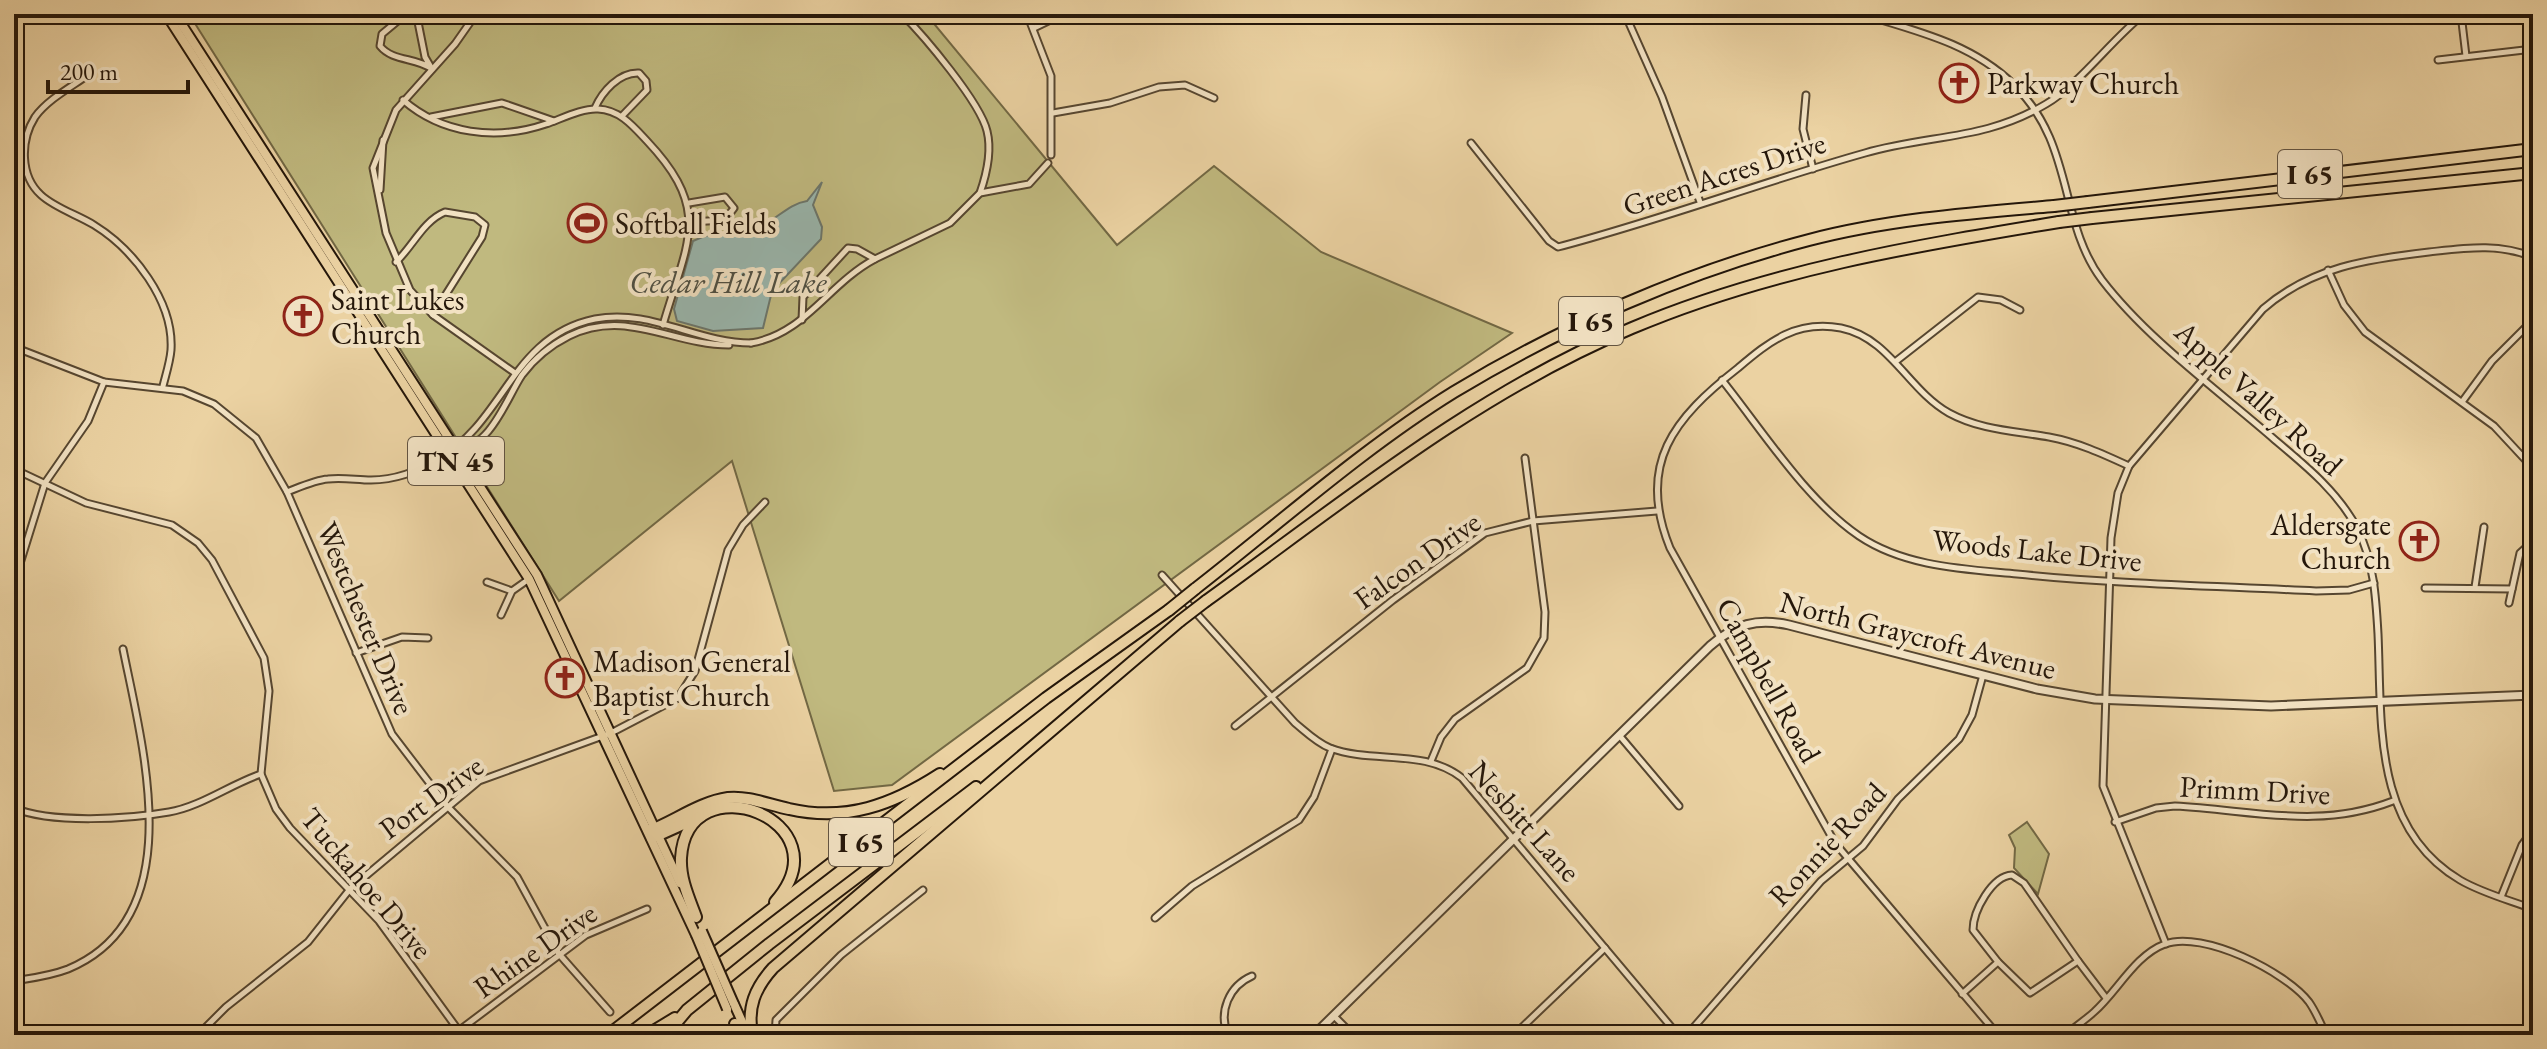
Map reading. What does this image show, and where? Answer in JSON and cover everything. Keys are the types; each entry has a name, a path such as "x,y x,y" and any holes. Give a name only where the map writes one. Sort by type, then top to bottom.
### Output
{"highway":[{"name":"I 65","path":"608,1035 998,736 1169,610 1387,438 1454,392 1580,326 1703,274 1810,240 1944,216 2054,206 2533,149"},
{"name":"I 65","path":"647,1035 687,1010 1065,719 1206,601 1406,455 1540,373 1633,327 1718,295 1871,254 2059,222 2533,173"},
{"path":"750,1035 751,1005 758,985 773,968 1065,719"},
{"path":"654,834 711,802 729,798 823,814 872,809 907,795 998,736"},
{"path":"654,834 716,810 735,806 765,813 785,833 793,862 790,880 777,900 723,946"},
{"path":"696,917 684,884 682,852 694,827 716,810"},
{"path":"666,1035 687,1010"}],"main road":[{"name":"TN 45","path":"166,14 452,450"},
{"name":"TN 45","path":"175,14 533,577 699,933 737,1031"},
{"name":"TN 45","path":"654,834 696,917 699,933"},
{"name":"TN 45","path":"730,1007 750,1035"}],"street":[{"path":"406,14 414,16 432,69 422,62 387,54 380,46 382,34 406,14"},
{"path":"476,14 403,100 383,135 379,203 396,262 410,290 433,315 521,377"},
{"path":"287,492 327,478 374,481 412,473 452,450 489,414 514,372 544,343 579,324 615,317 662,326 717,345 751,343 783,333 802,321 843,281 875,259 950,223 980,193 989,147 984,121 902,14"},
{"path":"1027,14 1051,76 1051,155"},
{"path":"1034,28 1063,14"},
{"path":"1625,14 1662,97 1700,203"},
{"name":"Apple Valley Road","path":"1861,14 1973,51 2016,86 2035,110 2064,172 2082,243 2093,267 2123,304 2308,468 2340,502 2364,543 2374,583 2386,769 2393,801 2416,838 2437,863 2469,884 2533,909"},
{"path":"2035,110 2049,103 2144,14"},
{"path":"2461,14 2466,56"},
{"path":"2438,60 2533,49"},
{"path":"595,108 603,91 628,74 639,73 646,81 647,90 622,116"},
{"path":"88,75 35,118 24,166 30,183 43,198 97,226 125,252 157,292 171,349 163,386"},
{"path":"1053,113 1110,103 1159,87 1185,85 1214,98"},
{"path":"1806,95 1803,129 1813,169"},
{"path":"403,100 426,117 456,130 525,130 595,108 622,116 670,166 689,203 690,222 662,326"},
{"path":"426,117 446,116 492,103 528,110 554,121"},
{"name":"Green Acres Drive","path":"1471,143 1549,241 1558,247 1647,224 1700,203 1870,152 1979,134 2035,110"},
{"path":"980,193 1029,184 1048,163"},
{"path":"689,203 725,197 734,208 725,220 690,222"},
{"path":"396,262 415,243 428,222 445,212 475,217 485,225 482,237 433,315"},
{"path":"2166,944 2103,786 2104,700 2114,514 2129,466 2203,376 2282,292 2328,270 2361,261 2475,247 2498,247 2533,257"},
{"path":"802,321 803,297 848,248 857,249 875,259"},
{"path":"2328,270 2344,305 2365,332 2494,426 2533,468"},
{"path":"2020,310 2001,300 1978,297 1895,362 1933,402 1965,421 2059,439 2129,466"},
{"path":"2462,402 2492,361 2533,320"},
{"path":"452,450 466,448 491,425 521,377 551,347 581,331 616,323 662,326"},
{"name":"Campbell Road","path":"1895,362 1867,338 1841,328 1796,329 1776,337 1690,408 1672,432 1661,462 1657,511 1670,548 1847,860 1998,1035"},
{"name":"Westchester Drive","path":"14,347 104,382 163,386 202,399 237,421 272,461 392,734 447,806 517,877 559,954 610,1012"},
{"name":"Woods Lake Drive","path":"1722,380 1822,504 1875,545 1897,555 1945,566 2109,582 2316,591 2359,589 2374,583"},
{"path":"14,583 45,483 88,421 104,382"},
{"path":"1431,762 1441,737 1455,719 1524,671 1539,652 1546,622 1525,458"},
{"name":"Tuckahoe Drive","path":"14,469 86,503 172,525 198,543 212,560 264,658 269,691 261,774 276,809 290,828 379,921 456,1033"},
{"path":"608,734 666,706 688,685 704,643 718,578 728,550 743,525 765,502"},
{"name":"Falcon Drive","path":"1235,726 1316,660 1485,533 1533,521 1657,511"},
{"path":"2475,587 2484,527"},
{"path":"2509,603 2520,553 2533,541"},
{"name":"Nesbitt Lane","path":"1162,575 1304,731 1332,749 1431,762 1462,778 1678,1035"},
{"path":"501,615 512,591 533,577"},
{"path":"487,582 512,591"},
{"path":"2425,588 2512,589"},
{"name":"North Graycroft Avenue","path":"1314,1035 1720,637 1740,624 1779,623 2059,694 2104,700 2271,706 2533,695"},
{"path":"356,653 402,637 428,638"},
{"path":"14,981 70,968 112,938 141,894 149,861 144,753 123,649"},
{"name":"Ronnie Road","path":"1687,1035 1821,881 1873,836 1898,799 1959,739 1972,715 1983,675"},
{"name":"Port Drive","path":"202,1033 244,992 291,959 350,889 479,781 608,734"},
{"path":"1619,735 1679,806"},
{"path":"1155,918 1192,886 1299,820 1310,805 1332,749"},
{"path":"14,808 52,818 102,818 169,812 261,774"},
{"name":"Primm Drive","path":"2115,822 2156,808 2175,806 2328,818 2356,815 2393,801"},
{"path":"2501,897 2522,845 2533,830"},
{"path":"2078,961 2030,993 1998,962 1973,930 1973,923 1998,878 2012,875 2024,883 2107,999"},
{"path":"775,1035 776,1020 828,966 923,890"},
{"name":"Rhine Drive","path":"456,1033 559,954 605,926 647,909"},
{"path":"2065,1035 2107,999 2136,966 2166,944 2210,945 2265,969 2309,1002 2326,1035"},
{"path":"1514,1035 1605,948"},
{"path":"1962,994 1998,962"},
{"path":"1228,1035 1224,1020 1227,1001 1237,986 1252,976"},
{"path":"1334,1016 1353,1035"}],"shaded area":[{"path":"189,14 926,14 1117,245 1214,166 1321,252 1512,333 1440,382 892,785 834,791 732,461 559,601"},
{"path":"2027,822 2049,854 2038,894 2014,868 2015,848 2009,835"}],"water":[{"name":"Cedar Hill Lake","path":"822,182 813,205 822,227 821,239 772,291 763,328 713,331 677,321 674,309 693,241 763,225 807,201"}],"place":[{"name":"Parkway Church","path":"1959,83"},
{"name":"Softball Fields","path":"587,223"},
{"name":"Saint Lukes Church","path":"303,316"},
{"name":"Aldersgate Church","path":"2419,541"},
{"name":"Madison General Baptist Church","path":"565,678"}]}
